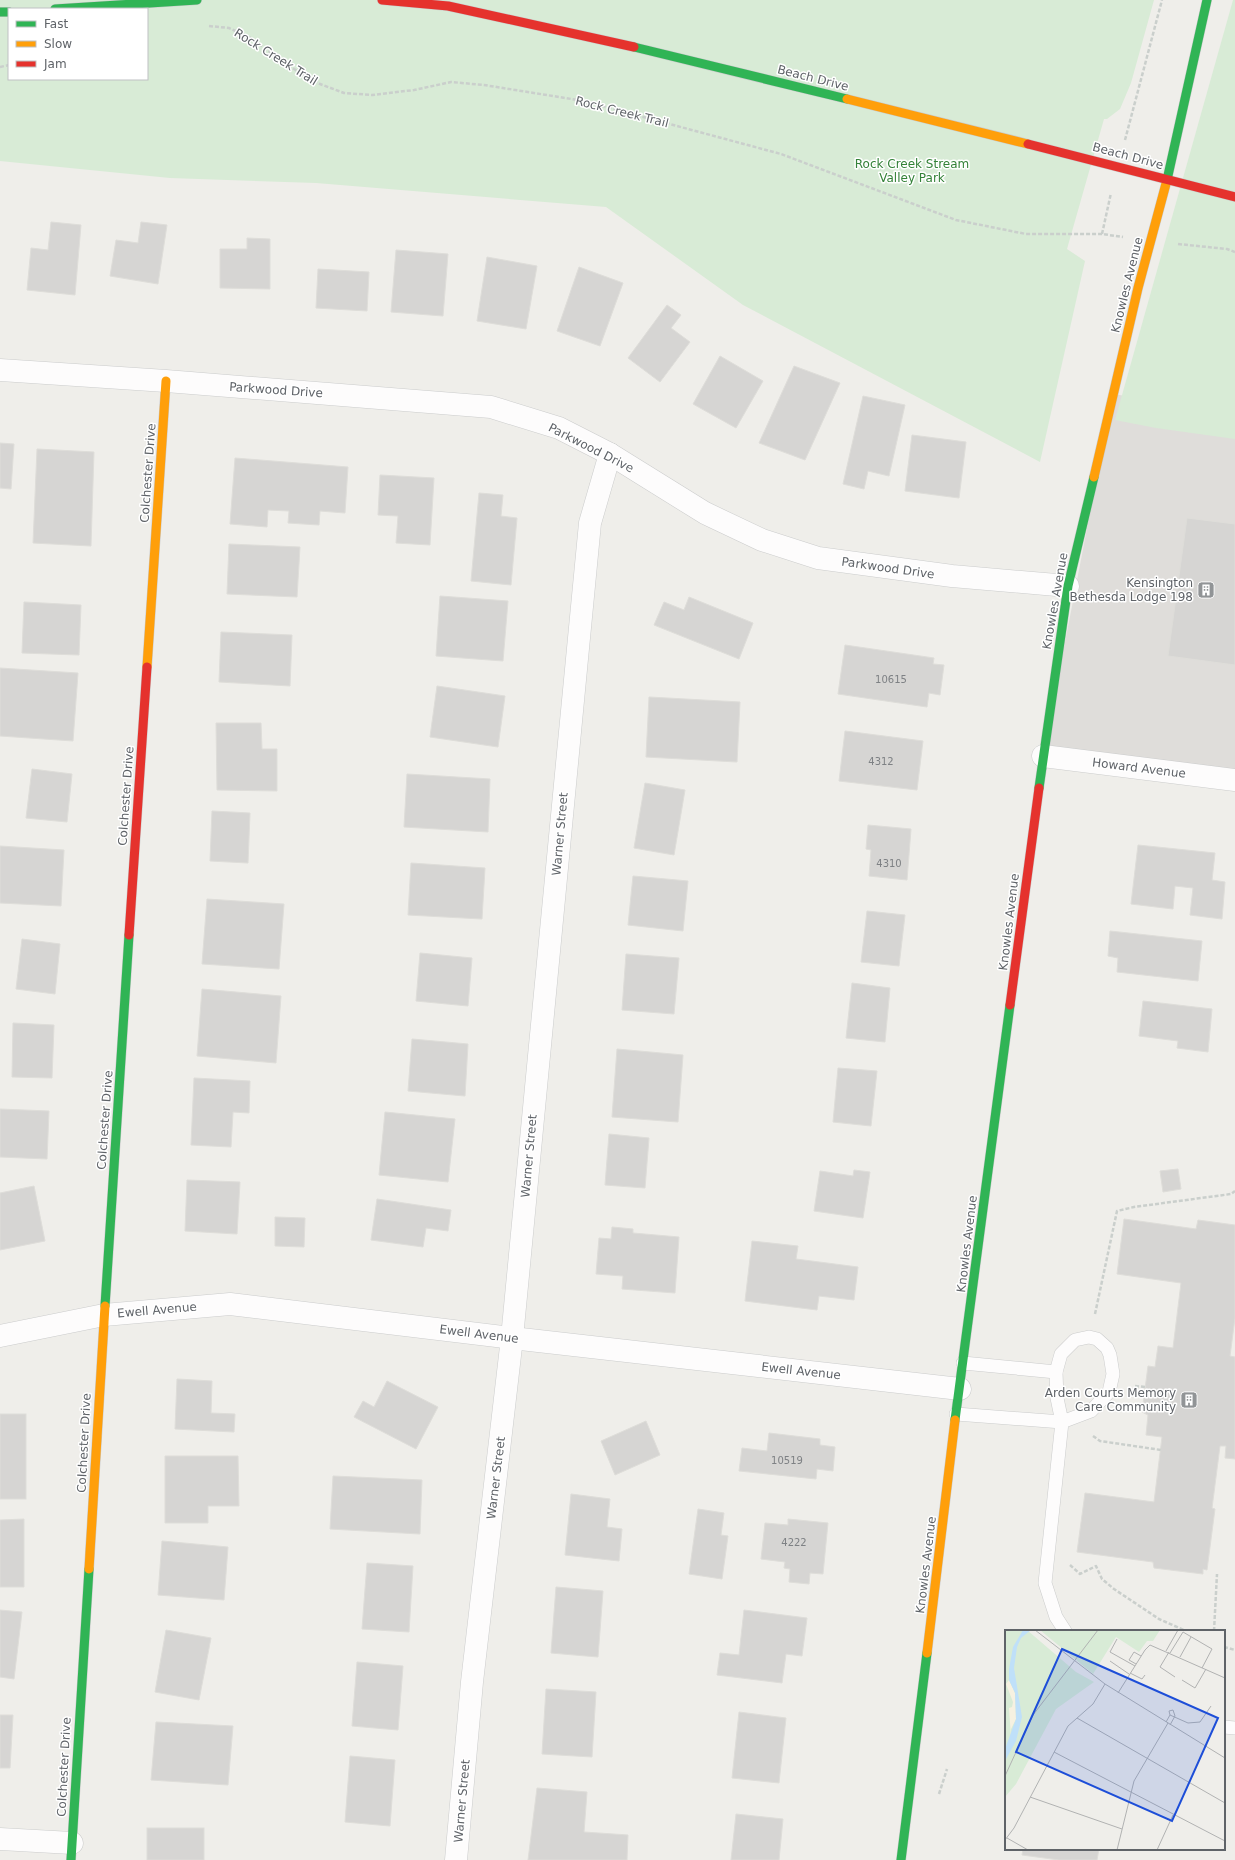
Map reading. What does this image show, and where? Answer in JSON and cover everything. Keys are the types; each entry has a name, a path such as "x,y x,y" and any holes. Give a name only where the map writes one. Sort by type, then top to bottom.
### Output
{"street":[{"path":"71,8 197,0"},
{"name":"Beach Drive","path":"382,0 448,6 606,40 887,108 1235,197"},
{"name":"Knowles Avenue","path":"901,1860 956,1414 1043,756 1068,586 1134,303 1166,179 1207,0"},
{"name":"Parkwood Drive","path":"0,370 166,381 491,407 559,428 610,454 705,512 762,540 818,558 952,576 1068,586"},
{"name":"Colchester Drive","path":"71,1852 104,1315 166,381"},
{"name":"Warner Street","path":"456,1860 472,1682 512,1338 590,523 610,454"},
{"name":"Howard Avenue","path":"1043,756 1235,780"},
{"name":"Ewell Avenue","path":"0,1336 104,1315 230,1304 960,1389"},
{"path":"0,1839 71,1852"}],"lane":[{"path":"956,1414 1062,1422 1091,1411 1109,1392 1113,1374 1110,1355 1107,1348 1097,1339 1083,1337 1076,1340 1061,1354 1056,1372 1057,1398 1062,1422 1045,1584 1056,1617 1064,1630"},
{"path":"963,1363 1056,1372"},
{"path":"1225,1727 1235,1728"}],"path":[{"path":"1126,137 1162,0"},
{"name":"Rock Creek Trail","path":"203,26 229,28 249,37 300,73 320,84 344,93 372,95 414,90 451,82 484,85 584,101 781,154 956,220 1026,234 1102,234"},
{"path":"1204,247 1227,249 1235,252"},
{"path":"1094,1318 1117,1211 1134,1207 1231,1194 1235,1191"},
{"path":"1130,1385 1145,1387"},
{"path":"1093,1435 1100,1441 1161,1450"},
{"path":"1067,1562 1080,1574 1096,1566 1102,1579 1114,1589 1159,1619 1184,1630"},
{"path":"1214,1630 1217,1574"},
{"path":"1225,1647 1235,1650"}],"shaded area":[{"path":"1113,394 1235,413 1235,780 1043,756"}],"green space":[{"name":"Rock Creek Stream Valley Park","path":"0,0 1154,0 1131,83 1120,109 1107,119 1104,119 1067,249 1085,261 1040,462 743,305 606,207 316,183 170,178 0,161"},
{"path":"1233,0 1235,0 1235,439 1156,428 1115,420"}],"building":[{"path":"51,222 81,225 75,295 27,290 31,248 48,250"},
{"path":"141,222 167,225 158,284 110,276 116,240 138,243"},
{"path":"247,238 270,239 270,289 220,288 220,249 247,249"},
{"path":"396,250 448,254 443,316 391,312"},
{"path":"487,257 537,266 526,329 477,321"},
{"path":"579,267 623,283 600,346 557,331"},
{"path":"318,269 369,272 367,311 316,308"},
{"path":"667,305 681,315 671,328 690,342 660,382 628,358"},
{"path":"720,356 763,381 736,428 693,404"},
{"path":"794,366 840,383 805,460 759,443"},
{"path":"863,396 905,405 889,476 868,471 864,489 843,484"},
{"path":"912,435 966,442 959,498 905,491"},
{"path":"0,443 14,444 11,489 0,488"},
{"path":"37,449 94,452 91,546 33,543"},
{"path":"235,458 348,467 345,513 320,511 319,525 288,523 289,511 268,510 267,527 230,524"},
{"path":"380,475 434,478 430,545 396,543 398,516 378,515"},
{"path":"479,493 503,495 501,516 517,518 511,585 471,581"},
{"name":"Kensington Bethesda Lodge 198","path":"1187,518 1235,524 1235,665 1168,656"},
{"path":"229,544 300,547 297,597 227,594"},
{"path":"440,596 508,601 503,661 436,656"},
{"path":"689,597 753,623 739,659 654,625 664,602 684,610"},
{"path":"24,602 81,605 79,655 22,653"},
{"path":"221,632 292,635 290,686 219,682"},
{"path":"845,645 934,658 933,664 944,665 940,695 929,693 927,707 838,694"},
{"path":"0,668 78,673 73,741 0,736"},
{"path":"437,686 505,696 498,747 430,737"},
{"path":"649,697 740,702 737,762 646,757"},
{"path":"216,723 261,723 262,749 277,749 277,791 217,790"},
{"path":"845,731 923,741 917,790 839,781"},
{"path":"32,769 72,774 67,822 26,818"},
{"path":"407,774 490,779 488,832 404,827"},
{"path":"645,783 685,790 674,855 634,848"},
{"path":"212,811 250,813 248,863 210,861"},
{"path":"868,825 911,829 907,880 869,876 871,850 866,849"},
{"path":"1138,845 1215,853 1212,880 1225,882 1222,919 1190,915 1193,888 1175,886 1173,909 1131,904"},
{"path":"0,846 64,850 61,906 0,903"},
{"path":"411,863 485,868 482,919 408,915"},
{"path":"633,876 688,881 683,931 628,925"},
{"path":"207,899 284,904 279,969 202,964"},
{"path":"867,911 905,915 899,966 861,962"},
{"path":"1110,931 1202,941 1198,981 1117,972 1118,958 1108,956"},
{"path":"22,939 60,944 55,994 16,989"},
{"path":"420,953 472,958 468,1006 416,1001"},
{"path":"626,954 679,958 674,1014 622,1010"},
{"path":"852,983 890,988 885,1042 846,1038"},
{"path":"202,989 281,996 276,1063 197,1056"},
{"path":"1143,1001 1212,1009 1208,1052 1177,1048 1178,1041 1139,1036"},
{"path":"13,1023 54,1025 52,1078 12,1077"},
{"path":"412,1039 468,1044 465,1096 408,1091"},
{"path":"617,1049 683,1055 678,1122 612,1117"},
{"path":"838,1068 877,1071 871,1126 833,1122"},
{"path":"194,1078 250,1081 249,1113 233,1112 231,1147 191,1145"},
{"path":"0,1109 49,1111 47,1159 0,1157"},
{"path":"385,1112 455,1119 448,1182 379,1175"},
{"path":"609,1134 649,1138 645,1188 605,1185"},
{"path":"1178,1169 1181,1189 1163,1192 1160,1171"},
{"path":"854,1170 870,1172 863,1218 814,1211 820,1171 853,1176"},
{"path":"187,1180 240,1182 237,1234 185,1231"},
{"path":"34,1186 45,1241 0,1250 0,1193"},
{"path":"377,1199 451,1210 448,1231 426,1228 423,1247 371,1240"},
{"path":"275,1217 305,1218 304,1247 275,1246"},
{"name":"Arden Courts Memory Care Community","path":"1124,1219 1196,1229 1198,1220 1235,1225 1235,1318 1230,1356 1235,1357 1235,1459 1225,1458 1226,1446 1220,1446 1212,1508 1215,1509 1207,1570 1203,1569 1203,1574 1154,1568 1153,1562 1077,1552 1085,1493 1154,1502 1162,1437 1146,1435 1148,1415 1142,1412 1148,1366 1155,1367 1158,1346 1173,1348 1181,1283 1117,1274"},
{"path":"612,1227 633,1229 633,1233 679,1237 675,1293 622,1289 623,1276 596,1274 599,1238 611,1239"},
{"path":"752,1241 798,1246 796,1259 858,1267 854,1300 819,1296 817,1310 745,1301"},
{"path":"177,1379 212,1381 211,1413 235,1414 234,1432 175,1429"},
{"path":"387,1381 438,1407 416,1449 354,1417 363,1401 374,1407"},
{"path":"0,1414 26,1414 26,1499 0,1499"},
{"path":"646,1421 660,1455 615,1475 601,1441"},
{"path":"769,1433 820,1439 820,1445 835,1447 833,1471 817,1469 816,1479 739,1471 742,1448 767,1451"},
{"path":"165,1456 238,1456 239,1506 208,1506 208,1523 165,1523"},
{"path":"333,1476 422,1480 420,1534 330,1529"},
{"path":"571,1494 610,1499 607,1527 622,1529 619,1561 565,1555"},
{"path":"698,1509 724,1513 721,1535 728,1536 722,1579 689,1574"},
{"path":"24,1519 24,1587 0,1587 0,1520"},
{"path":"788,1519 828,1523 823,1574 810,1573 809,1584 789,1582 790,1569 784,1568 785,1562 761,1559 765,1523 788,1525"},
{"path":"162,1541 228,1547 224,1600 158,1595"},
{"path":"367,1563 413,1566 409,1632 362,1629"},
{"path":"556,1587 603,1591 598,1657 551,1653"},
{"path":"0,1610 22,1612 14,1679 0,1677"},
{"path":"744,1610 807,1618 802,1656 786,1654 782,1683 717,1675 720,1653 739,1655"},
{"path":"166,1630 211,1638 199,1700 155,1692"},
{"path":"357,1662 403,1666 398,1730 352,1726"},
{"path":"546,1689 596,1692 592,1757 542,1754"},
{"path":"739,1712 786,1718 779,1783 732,1778"},
{"path":"0,1715 13,1715 10,1768 0,1768"},
{"path":"156,1722 233,1726 228,1785 151,1780"},
{"path":"350,1756 395,1760 390,1826 345,1822"},
{"path":"537,1788 587,1792 584,1832 628,1835 627,1860 528,1860"},
{"path":"736,1814 783,1819 779,1860 731,1860"},
{"path":"147,1828 204,1828 204,1860 147,1860"},
{"path":"1023,1850 1099,1850 1097,1860 1059,1860 1022,1855"}],"traffic: fast":[{"path":"71,8 197,0"},
{"path":"1167,180 1207,0"},
{"path":"0,12 8,12"},
{"path":"634,47 847,99"},
{"path":"1039,788 1068,586 1094,477"},
{"path":"105,1306 129,935"},
{"path":"955,1420 1010,1005"},
{"path":"71,1860 89,1569"},
{"path":"901,1860 927,1653"}],"traffic: slow":[{"path":"847,99 1028,144"},
{"path":"1094,477 1138,288 1167,180"},
{"path":"147,667 166,381"},
{"path":"89,1569 105,1306"},
{"path":"927,1653 955,1420"}],"traffic: jam":[{"path":"382,0 448,6 634,47"},
{"path":"1028,144 1235,197"},
{"path":"129,935 147,667"},
{"path":"1010,1005 1039,788"}],"place":[{"name":"Kensington Bethesda Lodge 198","path":"1206,590"},
{"name":"Arden Courts Memory Care Community","path":"1189,1400"}]}
